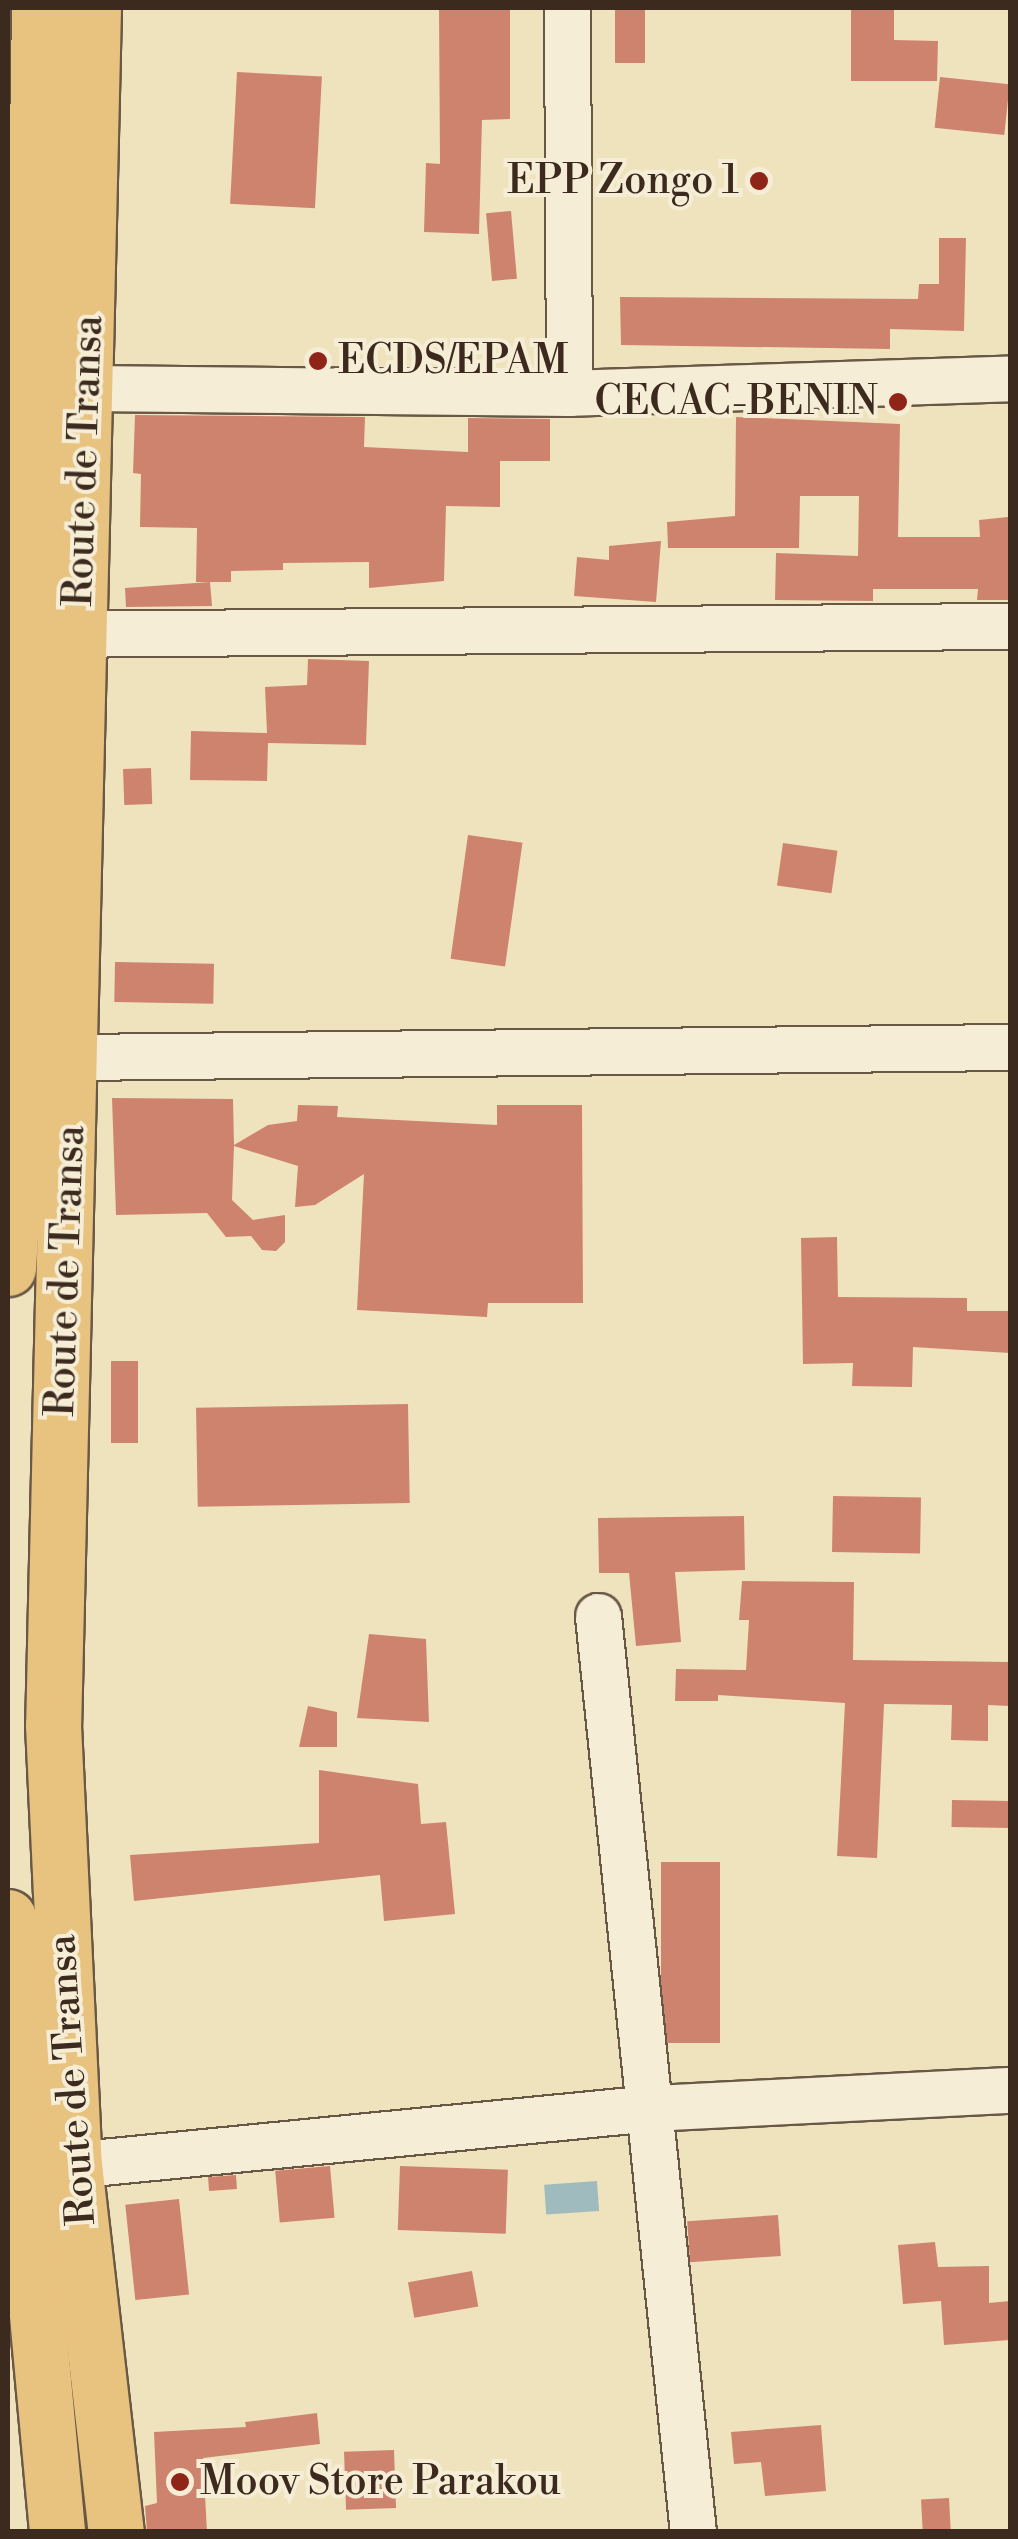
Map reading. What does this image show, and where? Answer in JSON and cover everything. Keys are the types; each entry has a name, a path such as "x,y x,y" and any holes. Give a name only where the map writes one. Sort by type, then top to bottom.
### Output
{"main road":[{"name":"Route de Transa","path":"39,8 21,279 19,493 55,634 73,1057 53,1725 49,2167 18,2324 57,2532"},
{"name":"Route de Transa","path":"8,1268 55,634 87,388 94,8"},
{"name":"Route de Transa","path":"8,1917 49,2167 98,2355 116,2532"}],"street":[{"path":"567,8 569,394"},
{"path":"87,388 569,394 1010,378"},
{"path":"55,634 1010,626"},
{"path":"73,1057 1010,1048"},
{"path":"598,1616 693,2532"},
{"path":"49,2167 652,2108 1010,2090"},
{"path":"18,2324 81,2341 98,2355"}],"water":[{"path":"597,2181 599,2211 546,2215 544,2185"}],"building":[{"path":"439,8 510,8 510,119 482,120 479,234 424,232 426,163 440,164"},
{"path":"615,8 645,8 645,63 615,63"},
{"path":"851,8 894,8 894,40 938,41 937,81 851,81"},
{"path":"237,72 322,76 315,208 230,204"},
{"path":"940,77 1010,84 1004,135 935,128"},
{"path":"511,211 517,279 492,281 486,213"},
{"path":"939,238 966,238 964,331 890,329 890,349 621,345 620,297 918,299 919,284 939,284"},
{"path":"135,415 365,417 364,447 468,452 468,418 550,419 550,461 500,461 500,507 446,506 444,581 369,588 369,562 283,563 283,570 231,571 231,582 196,582 197,528 140,527 141,474 133,473"},
{"path":"736,417 900,424 898,537 980,537 979,520 1008,517 1010,600 977,600 978,589 873,589 873,601 775,600 776,553 858,556 859,496 800,496 799,548 668,548 667,522 735,516"},
{"path":"661,541 656,602 574,596 577,557 609,560 609,546"},
{"path":"210,582 212,606 126,607 125,588"},
{"path":"308,659 369,661 366,745 268,743 267,781 190,780 191,731 267,733 265,687 307,685"},
{"path":"151,768 152,804 124,805 123,769"},
{"path":"468,835 522,843 505,966 451,959"},
{"path":"783,843 837,851 831,893 777,886"},
{"path":"115,962 214,964 213,1004 114,1002"},
{"path":"112,1098 233,1099 234,1145 268,1125 297,1121 298,1105 338,1106 337,1117 497,1125 497,1105 582,1105 583,1303 488,1303 487,1317 357,1310 364,1174 315,1205 295,1207 298,1166 234,1146 232,1200 253,1220 285,1215 285,1242 276,1251 262,1250 251,1236 226,1237 207,1213 116,1215"},
{"path":"837,1237 838,1297 967,1298 967,1311 1010,1311 1010,1353 913,1347 912,1387 852,1386 853,1363 803,1364 801,1238"},
{"path":"111,1361 138,1361 138,1443 111,1443"},
{"path":"408,1404 410,1503 198,1507 196,1408"},
{"path":"833,1496 921,1498 920,1554 832,1552"},
{"path":"744,1516 745,1570 675,1572 681,1642 636,1646 629,1573 599,1573 598,1518"},
{"path":"742,1581 854,1582 853,1660 1010,1662 1010,1706 988,1705 988,1741 951,1740 952,1705 884,1704 877,1858 837,1856 845,1703 718,1695 718,1701 675,1701 676,1669 746,1670 749,1620 739,1620"},
{"path":"369,1634 426,1639 429,1722 357,1718"},
{"path":"308,1706 337,1712 337,1747 299,1747"},
{"path":"319,1770 418,1784 421,1824 446,1822 455,1914 384,1921 380,1875 134,1901 130,1855 319,1843"},
{"path":"952,1800 1010,1801 1010,1828 952,1827"},
{"path":"661,1862 720,1862 720,2043 661,2043"},
{"path":"330,2166 335,2218 280,2223 275,2171"},
{"path":"400,2166 508,2170 506,2234 398,2230"},
{"path":"236,2175 237,2189 209,2191 208,2177"},
{"path":"179,2199 189,2294 135,2300 125,2205"},
{"path":"778,2215 781,2256 690,2262 687,2221"},
{"path":"935,2242 938,2267 989,2266 989,2303 1010,2301 1010,2340 944,2345 941,2301 903,2304 898,2245"},
{"path":"472,2271 478,2306 414,2318 408,2282"},
{"path":"317,2413 320,2444 203,2458 207,2532 147,2532 145,2506 157,2503 154,2432 246,2427 245,2422"},
{"path":"821,2425 826,2491 765,2496 761,2462 734,2464 731,2432"},
{"path":"394,2450 396,2508 346,2510 344,2452"},
{"path":"949,2498 951,2532 923,2532 921,2499"}],"place":[{"name":"EPP Zongo 1","path":"759,181"},
{"name":"ECDS/EPAM","path":"318,361"},
{"name":"CECAC-BENIN","path":"898,402"},
{"name":"Moov Store Parakou","path":"180,2482"}]}
